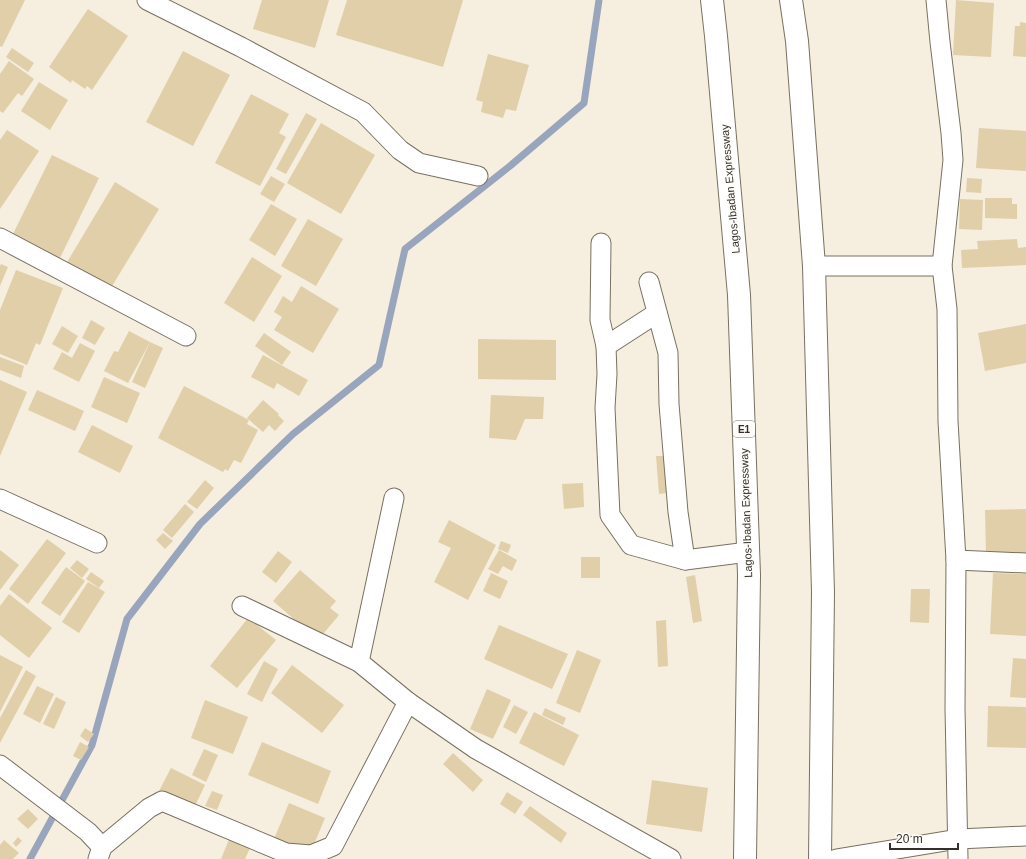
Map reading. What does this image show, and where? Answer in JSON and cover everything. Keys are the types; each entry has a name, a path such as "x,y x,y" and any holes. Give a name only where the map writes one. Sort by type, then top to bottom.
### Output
{"highway":[{"name":"Lagos-Ibadan Expressway","path":"712,0 739,295 749,575 745,859"},
{"path":"791,0 797,49 814,266 823,592 820,859"}],"street":[{"path":"147,0 241,47 363,112 400,150 419,163 478,176"},
{"path":"936,0 953,160 942,266 947,309 948,421 956,560 955,708 958,859"},
{"path":"0,238 186,336"},
{"path":"600,243 600,320 606,346 607,374 605,408 610,515 630,545 684,560 748,552"},
{"path":"814,266 942,266"},
{"path":"649,282 668,353 669,404 678,512 684,560"},
{"path":"606,346 657,313"},
{"path":"359,662 394,498"},
{"path":"0,499 97,543"},
{"path":"956,560 1026,563"},
{"path":"242,606 359,662 408,702 476,749 671,859"},
{"path":"0,765 81,826 100,853 149,808 162,801 286,853 311,855 333,846 408,702"},
{"path":"836,859 958,839 1026,836"}],"building":[{"path":"0,0 25,0 2,47 0,46"},
{"path":"262,0 329,0 315,48 253,29"},
{"path":"347,0 463,0 443,67 336,35"},
{"path":"956,0 994,3 991,57 953,55"},
{"path":"88,9 128,36 92,90 87,86 85,89 72,80 71,83 49,67"},
{"path":"1020,22 1026,23 1026,57 1013,56 1015,26 1020,26"},
{"path":"12,48 34,63 28,72 6,57"},
{"path":"183,51 230,75 193,146 146,122"},
{"path":"488,54 529,65 516,111 506,109 503,118 481,112 483,102 476,100"},
{"path":"9,61 34,79 22,96 18,93 3,113 0,111 0,74"},
{"path":"39,82 68,100 50,130 21,111"},
{"path":"251,94 289,114 279,133 286,137 260,186 215,163"},
{"path":"306,113 317,119 286,174 276,169"},
{"path":"321,123 375,155 341,214 287,183"},
{"path":"979,128 1026,131 1026,171 976,168"},
{"path":"7,130 39,151 0,209 0,140"},
{"path":"52,155 99,178 59,260 12,236"},
{"path":"271,176 285,184 274,202 260,194"},
{"path":"967,178 982,179 981,193 966,192"},
{"path":"115,182 159,209 109,291 66,264"},
{"path":"985,198 1012,198 1012,204 1017,204 1017,219 985,218"},
{"path":"960,199 983,200 982,230 959,229"},
{"path":"271,204 297,219 275,256 249,240"},
{"path":"308,219 343,239 316,286 281,266"},
{"path":"1017,239 1018,248 1026,247 1026,265 962,268 961,250 978,249 977,241"},
{"path":"252,257 282,276 254,322 224,303"},
{"path":"1,264 8,267 0,286 0,266"},
{"path":"16,270 63,288 40,345 36,343 27,365 0,354 0,310"},
{"path":"301,286 339,309 313,353 274,330 282,317 274,312 283,296 292,302"},
{"path":"91,320 105,328 95,345 82,338"},
{"path":"1026,324 1026,363 985,371 978,333"},
{"path":"62,326 78,336 68,353 52,344"},
{"path":"129,331 150,342 128,383 104,371 114,351 118,352"},
{"path":"264,333 291,352 282,365 255,346"},
{"path":"478,339 556,340 556,380 478,379"},
{"path":"150,342 163,348 145,388 132,382"},
{"path":"80,343 95,351 79,382 53,369 62,352 72,358"},
{"path":"263,355 308,380 299,396 277,383 274,389 251,377"},
{"path":"0,357 24,366 21,378 0,370"},
{"path":"104,377 140,393 127,423 91,407"},
{"path":"0,380 27,392 0,456"},
{"path":"184,386 249,420 247,424 258,430 241,463 234,460 228,471 225,469 223,472 158,438"},
{"path":"37,390 84,411 75,431 28,410"},
{"path":"491,395 544,397 543,419 525,419 516,440 489,438"},
{"path":"263,400 279,414 278,415 284,421 275,431 269,425 263,432 247,418"},
{"path":"92,425 133,446 120,473 78,452"},
{"path":"656,456 665,456 667,493 659,494"},
{"path":"205,480 214,488 197,509 187,502"},
{"path":"583,483 584,507 564,509 562,484"},
{"path":"185,504 194,512 172,538 163,530"},
{"path":"1026,509 1026,553 986,553 985,510"},
{"path":"449,520 496,545 468,600 434,582 451,548 438,542"},
{"path":"163,533 173,541 165,549 156,540"},
{"path":"47,539 66,553 28,604 9,589"},
{"path":"501,541 511,545 508,553 498,549"},
{"path":"0,550 19,565 0,590"},
{"path":"499,550 517,560 512,571 503,566 498,574 488,569"},
{"path":"278,551 292,562 276,583 262,572"},
{"path":"581,557 600,557 600,578 581,578"},
{"path":"77,560 89,569 82,578 70,568"},
{"path":"66,567 85,581 60,616 41,603"},
{"path":"300,570 336,601 330,608 339,615 318,640 273,601"},
{"path":"91,572 104,581 99,588 86,579"},
{"path":"491,573 508,581 500,599 483,591"},
{"path":"993,573 1026,574 1026,636 990,634"},
{"path":"695,575 702,621 693,623 686,577"},
{"path":"88,582 105,592 79,633 62,622"},
{"path":"911,589 930,589 929,623 910,622"},
{"path":"9,594 52,628 29,658 0,635 0,606"},
{"path":"248,618 276,640 237,688 210,666"},
{"path":"666,620 668,666 658,667 656,621"},
{"path":"499,625 568,654 552,689 484,659"},
{"path":"577,650 601,660 580,713 556,703"},
{"path":"0,655 23,667 0,712"},
{"path":"1013,658 1026,659 1026,698 1010,697"},
{"path":"264,661 278,669 262,702 247,694"},
{"path":"292,665 344,705 322,733 271,693"},
{"path":"26,670 36,676 0,743 0,718"},
{"path":"37,686 54,694 40,723 23,714"},
{"path":"487,689 511,700 493,739 470,729"},
{"path":"56,697 66,702 54,729 43,724"},
{"path":"205,700 248,717 233,754 191,738"},
{"path":"514,705 528,712 516,734 503,727"},
{"path":"988,706 1026,707 1026,748 987,747"},
{"path":"545,708 566,718 563,725 542,715"},
{"path":"534,712 579,735 564,766 519,743"},
{"path":"85,728 94,734 88,742 80,736"},
{"path":"80,742 89,747 81,760 73,756"},
{"path":"262,742 331,771 318,804 248,775"},
{"path":"204,749 218,755 206,782 192,775"},
{"path":"453,753 483,780 473,792 443,764"},
{"path":"171,768 205,785 193,810 158,793"},
{"path":"652,780 708,788 702,832 646,824"},
{"path":"212,791 223,795 217,810 205,806"},
{"path":"507,792 523,802 515,814 500,804"},
{"path":"289,803 325,818 310,854 274,839"},
{"path":"530,806 567,833 561,843 523,815"},
{"path":"28,809 38,819 28,829 17,819"},
{"path":"18,837 22,841 16,847 13,843"},
{"path":"230,837 251,846 245,859 221,859"},
{"path":"4,840 19,853 13,859 0,859 0,845"}],"waterway":[{"path":"30,859 92,745 127,619 200,524 293,434 379,365 405,249 510,166 584,103 599,0"}]}
